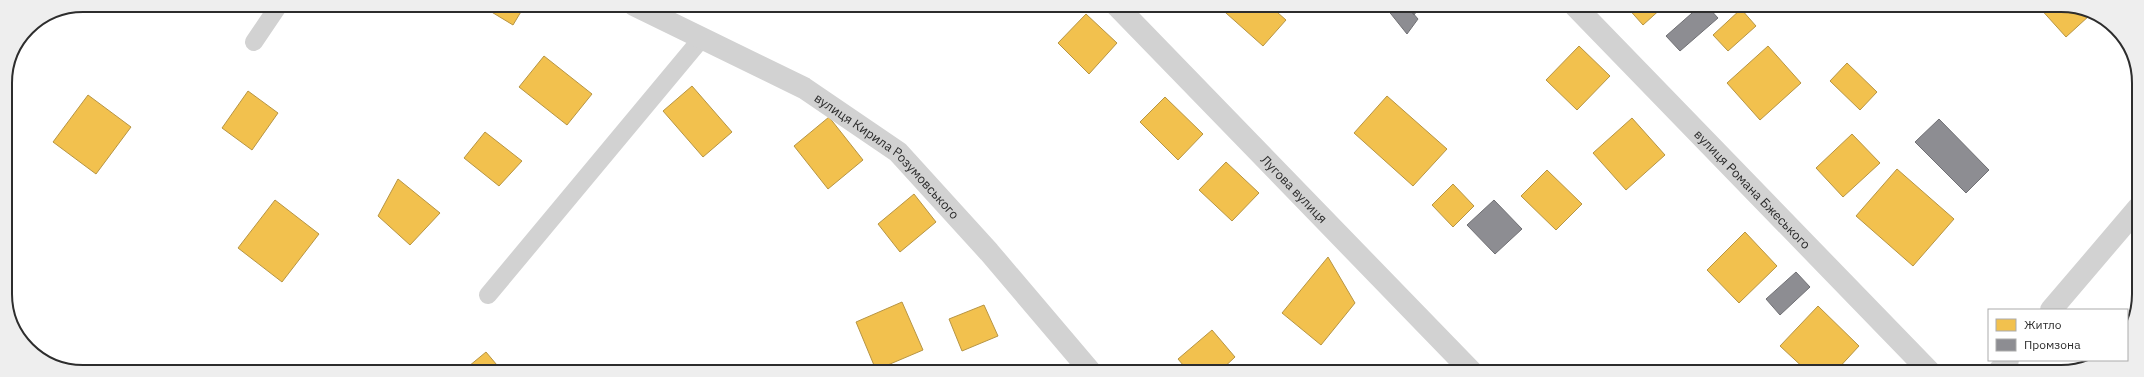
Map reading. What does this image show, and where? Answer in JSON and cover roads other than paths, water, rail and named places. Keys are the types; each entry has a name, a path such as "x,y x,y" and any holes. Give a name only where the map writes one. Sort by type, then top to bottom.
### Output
{"street":[{"name":"вулиця Кирила Розумовського","path":"648,12 804,88 898,152 989,252 1084,365"},
{"name":"Лугова вулиця","path":"1123,12 1465,365"},
{"name":"вулиця Романа Бжеського","path":"1581,12 1923,365"},
{"path":"2052,309 2132,215"}],"lane":[{"path":"254,42 274,12"},
{"path":"488,295 702,38"}]}
